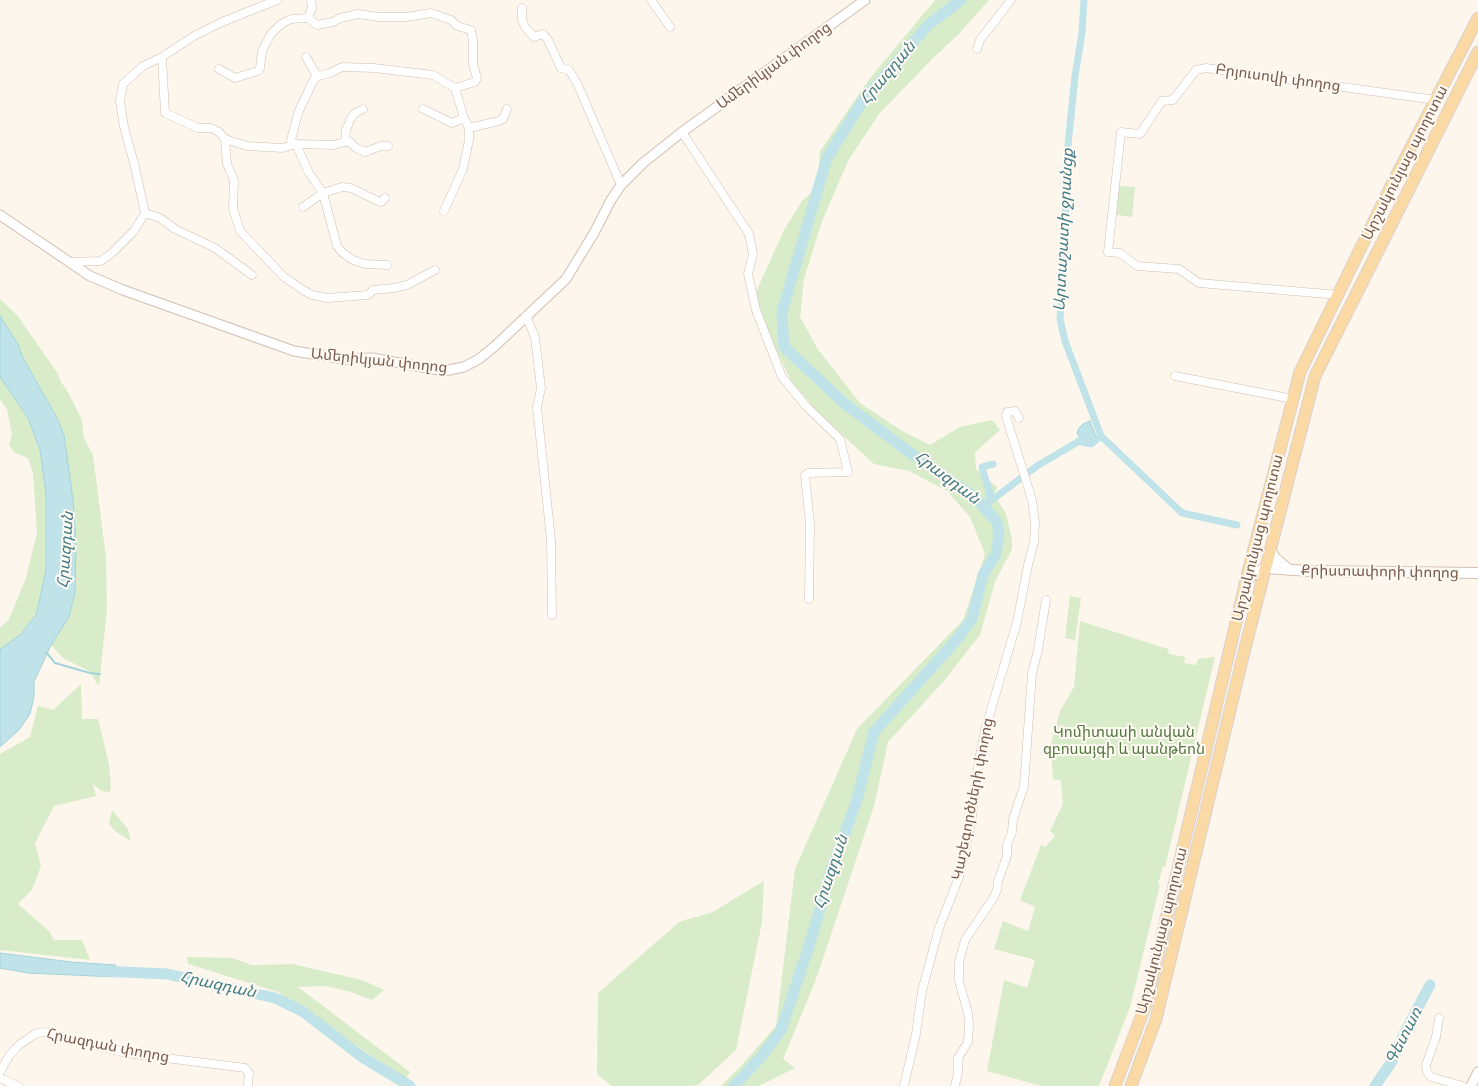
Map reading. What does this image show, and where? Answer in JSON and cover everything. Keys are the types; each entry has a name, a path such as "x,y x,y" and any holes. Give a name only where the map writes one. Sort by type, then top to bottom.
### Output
{"main road":[{"name":"Արշակունյաց պողոտա","path":"1115,1086 1146,1004 1246,582 1300,372 1394,180 1478,18"},
{"name":"Արշակունյաց պողոտա","path":"1131,1086 1156,1019 1244,652 1315,376 1394,215 1478,52"},
{"path":"1394,180 1396,186 1401,189 1409,188"},
{"path":"1382,207 1388,205 1392,207 1394,215"},
{"path":"1300,372 1308,380 1315,376"},
{"path":"1246,582 1254,572 1266,568 1258,555 1256,545"},
{"path":"1270,550 1285,570"},
{"name":"Քրիստափորի փողոց","path":"1266,568 1285,570 1478,573"}],"street":[{"path":"68,262 101,261 134,231 145,214 124,127 120,101 123,84 143,66 162,57 194,36 222,22 277,0"},
{"path":"308,18 312,8 311,0"},
{"path":"651,0 670,27"},
{"name":"Ամերիկյան փողոց","path":"0,215 90,276 123,290 294,351 344,359 372,358 444,371 464,367 479,359 566,279 594,234 611,200 621,185 643,163 682,132 865,0"},
{"path":"977,49 980,40 1011,0"},
{"path":"522,8 522,20 525,27 534,37 543,34 562,68 570,70 621,185"},
{"path":"219,69 234,78 258,71 262,51 266,43 281,24 291,19 308,18 317,25 358,14 379,17 406,17 431,13 446,18 457,26 471,30 473,64 477,78 475,82 455,88"},
{"path":"162,57 165,113 198,128 211,128 219,132 225,140 227,164 234,180 233,208 240,231 284,277 312,295 327,298 368,295 373,290 408,285 435,270"},
{"path":"306,57 317,76"},
{"path":"388,266 365,264 353,260 337,246 323,192 309,173 296,144 292,143 292,129 311,83 317,76 330,73 342,67 374,68 433,75 455,88 464,118 470,128 468,149 463,169 444,211"},
{"name":"Բրյուսովի փողոց","path":"1338,295 1199,283 1179,269 1137,266 1120,253 1108,252 1122,132 1140,134 1162,101 1173,100 1196,70 1206,68 1436,100"},
{"path":"345,142 346,130 351,118 355,113 363,109"},
{"path":"423,109 452,123 464,118"},
{"path":"470,128 503,119 507,109"},
{"path":"682,132 749,234 753,254 748,274 756,310 782,377 806,406 840,439 848,472 808,473 806,476 810,524 809,599"},
{"path":"225,140 247,146 282,148 296,144 334,146 350,142 364,152 381,146 388,146"},
{"path":"303,207 323,192 342,187 350,188 381,202 386,198"},
{"path":"145,214 160,218 175,229 215,248 252,276"},
{"path":"526,316 535,337 541,388 537,407 551,540 552,614"},
{"path":"1175,376 1292,399"},
{"name":"Կաշեգործների փողոց","path":"904,1086 916,1034 922,991 939,928 959,878 971,823 985,730 1017,622 1034,542 1036,524 1032,500 1006,416 1007,412 1015,411 1019,418"},
{"path":"955,1086 958,1058 968,1042 970,1025 959,981 958,962 965,940 997,890 1006,856 1007,844 1012,832 1013,819 1024,786 1031,680 1046,600"},
{"path":"1439,1018 1436,1037 1426,1065 1427,1072 1431,1077 1463,1086"},
{"name":"Հրազդան փողոց","path":"0,1072 9,1056 19,1045 35,1034 43,1032 126,1053 245,1068 249,1074 248,1086"},
{"path":"1471,1086 1478,1072"},
{"path":"0,1078 18,1086"}],"green space":[{"path":"935,0 989,0 958,35 879,114 849,159 822,221 804,279 800,317 817,348 860,403 902,431 930,445 960,427 992,420 1000,430 975,452 976,469 997,487 994,494 1006,514 1012,540 1012,549 995,582 980,635 943,682 888,742 874,806 815,982 783,1059 795,1068 759,1086 721,1086 776,1026 795,869 857,729 963,620 985,554 970,517 947,491 909,471 874,464 818,412 791,381 764,324 756,292 784,230 802,201 813,191 818,174 820,151 870,78"},
{"path":"1118,186 1135,187 1132,217 1116,215"},
{"path":"0,299 17,315 58,374 82,420 84,438 93,455 106,558 107,609 99,686 89,671 63,658 51,645 69,617 75,592 76,541 64,435 57,418 22,356 19,346 0,316"},
{"path":"0,377 28,418 40,450 46,494 46,571 36,615 20,635 0,649 0,628 9,619 26,578 37,532 33,474 28,458 15,453 9,445 12,434 7,409 0,400"},
{"path":"1070,596 1081,598 1075,640 1065,638"},
{"name":"Կոմիտասի անվան զբոսայգի և պանթեոն","path":"1080,621 1168,649 1169,654 1185,657 1184,663 1196,665 1198,659 1215,657 1165,867 1163,866 1158,884 1160,885 1130,1007 1099,1086 1042,1086 987,1071 1004,980 1027,988 1035,960 994,949 1003,921 1028,931 1035,907 1020,900 1041,845 1045,847 1055,836 1050,831 1063,804 1061,781 1053,779 1051,743 1060,711 1074,687"},
{"path":"81,684 82,719 98,719 109,764 110,792 101,791 93,784 96,796 54,806 35,843 41,866 32,890 18,904 49,931 54,940 82,940 90,960 0,950 0,754 30,737 38,706 53,710"},
{"path":"112,810 128,829 131,841 116,832 109,824"},
{"path":"764,881 762,922 736,1050 698,1085 612,1086 597,1074 598,993 679,922 713,912"},
{"path":"187,957 232,958 252,965 292,964 362,980 384,990 372,1000 351,992 326,986 298,987 410,1072 405,1079 278,992 188,964"}],"water":[{"path":"0,316 19,346 22,356 57,418 64,435 73,500 76,541 75,593 69,617 51,645 34,682 34,697 30,714 19,730 0,747 0,649 20,635 36,615 46,571 46,494 40,450 28,418 0,377"},
{"path":"1090,421 1096,437 1089,441 1081,440 1077,433 1079,428"},
{"path":"0,953 71,962 116,965 115,977 28,973 0,968"}],"waterway":[{"name":"Հրազդան","path":"734,1086 761,1057 781,1030 811,940 830,873 857,800 874,732 958,638 972,619 983,575 996,554 999,534 997,522 975,497 913,455 845,404 784,347 782,312 827,158 862,102 928,25 961,0"},
{"name":"Արտաշատի ջրանցք","path":"1084,0 1082,33 1075,76 1066,165 1065,252 1060,319 1065,341 1101,436 1182,513 1237,525"},
{"path":"984,506 1037,466 1081,440 1086,434"},
{"path":"1078,441 1091,444 1101,436"},
{"path":"989,502 990,494 982,467 993,464"},
{"path":"46,652 55,663 100,674"},
{"name":"Հրազդան","path":"101,971 167,974 275,998 302,1011 362,1057 410,1086"},
{"name":"Գետառ","path":"1375,1086 1391,1063 1430,985"}]}
